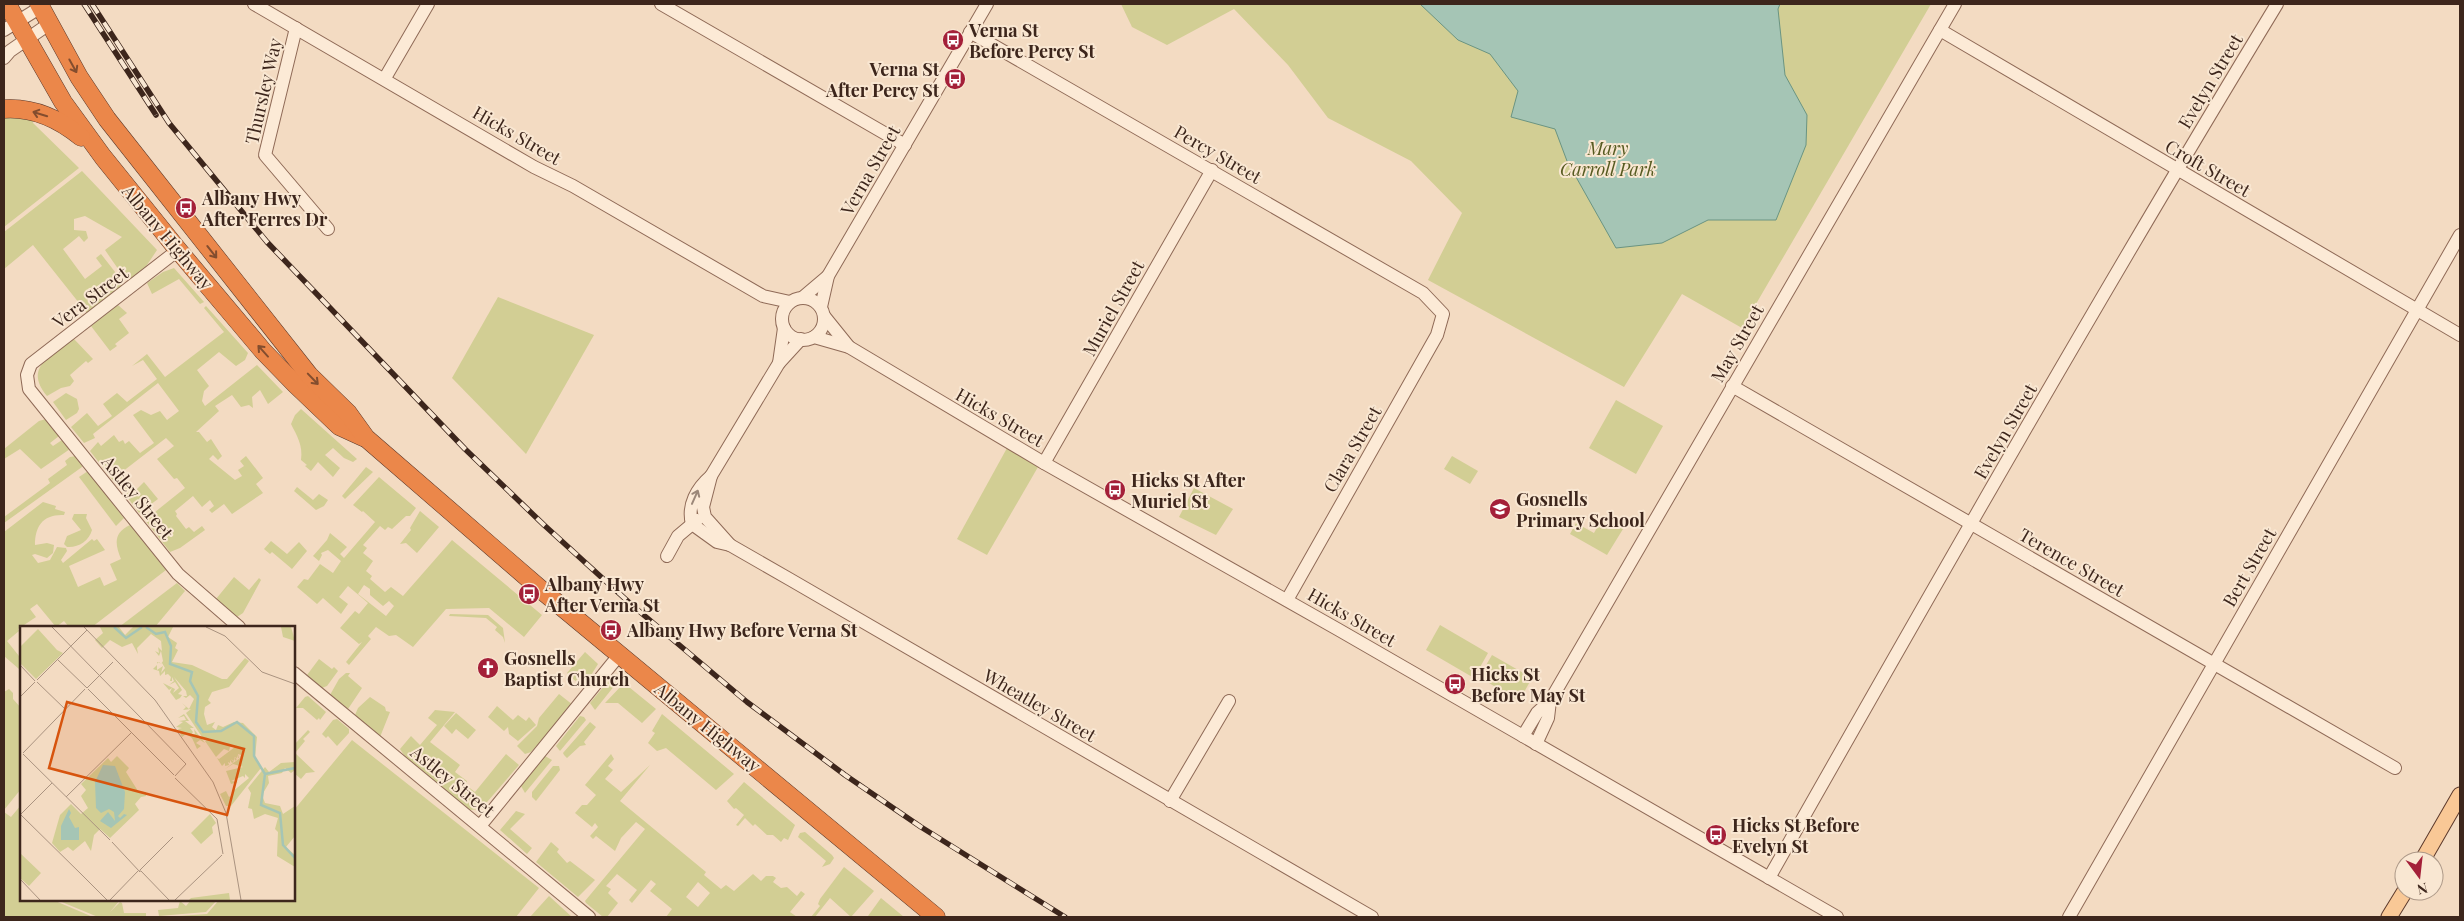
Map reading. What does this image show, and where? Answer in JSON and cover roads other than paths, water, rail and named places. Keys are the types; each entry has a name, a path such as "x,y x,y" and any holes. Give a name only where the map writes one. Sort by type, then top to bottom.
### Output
{"highway":[{"name":"Albany Highway","path":"7,4 10,26 26,40 63,102 95,148 178,250 263,351 339,426 366,438"},
{"name":"Albany Highway","path":"40,6 79,78 107,119 309,375 348,414 366,438 620,654 936,917"},
{"path":"4,108 41,114 65,123 95,148"}],"main road":[{"path":"2428,851 2458,803"},
{"path":"2389,917 2399,901"}],"street":[{"name":"Hicks Street","path":"254,4 763,296 784,323"},
{"path":"385,78 428,4"},
{"path":"661,4 905,145"},
{"name":"Verna Street","path":"822,311 828,276 987,4"},
{"name":"May Street","path":"1523,736 1537,713 1550,700 1955,4"},
{"name":"Evelyn Street","path":"1769,878 2176,170 2277,4"},
{"path":"10,26 40,6"},
{"path":"4,58 49,24"},
{"name":"Thursley Way","path":"296,28 265,155 328,229"},
{"name":"Croft Street","path":"1940,30 2460,335"},
{"name":"Percy Street","path":"970,32 1423,293 1443,314"},
{"name":"Muriel Street","path":"1044,463 1212,170"},
{"name":"Bert Street","path":"2069,917 2460,235"},
{"name":"Vera Street","path":"27,375 31,364 178,250"},
{"name":"Verna Street","path":"796,300 828,276"},
{"name":"Hicks Street","path":"763,296 796,300"},
{"path":"692,524 690,514 692,501 701,484 711,476 779,363 801,340 814,337 822,328 822,311 816,302 796,300 784,323 779,363"},
{"name":"Hicks Street","path":"822,311 849,347"},
{"name":"Clara Street","path":"1287,600 1437,334 1443,314"},
{"path":"784,323 791,336 801,340"},
{"name":"Hicks Street","path":"814,337 849,347 1044,463 1287,600 1836,917"},
{"name":"Astley Street","path":"27,375 30,389 178,574 238,626"},
{"name":"Terence Street","path":"1732,386 2395,768"},
{"path":"711,476 709,490 703,507 704,514 710,524 730,545"},
{"path":"667,556 678,536 704,514"},
{"name":"Wheatley Street","path":"692,524 717,542 730,545 1372,917"},
{"path":"480,826 620,654"},
{"name":"Astley Street","path":"295,674 588,917"},
{"path":"1170,800 1228,700"},
{"name":"May Street","path":"1536,744 1548,718 1550,700"}],"railway":[{"path":"84,4 156,115"},
{"path":"92,4 169,123 267,242 465,449 544,525 633,606 747,702 845,775 921,827 1065,917"}],"place":[{"name":"Verna St Before Percy St","path":"953,40"},
{"name":"Verna St After Percy St","path":"955,79"},
{"name":"Albany Hwy After Ferres Dr","path":"186,208"},
{"name":"Hicks St After Muriel St","path":"1115,490"},
{"name":"Gosnells Primary School","path":"1500,509"},
{"name":"Albany Hwy After Verna St","path":"529,594"},
{"name":"Albany Hwy Before Verna St","path":"611,630"},
{"name":"Gosnells Baptist Church","path":"488,668"},
{"name":"Hicks St Before May St","path":"1455,684"},
{"name":"Hicks St Before Evelyn St","path":"1716,835"}],"park label":[{"name":"Mary Carroll Park","path":"1608,158"}]}
